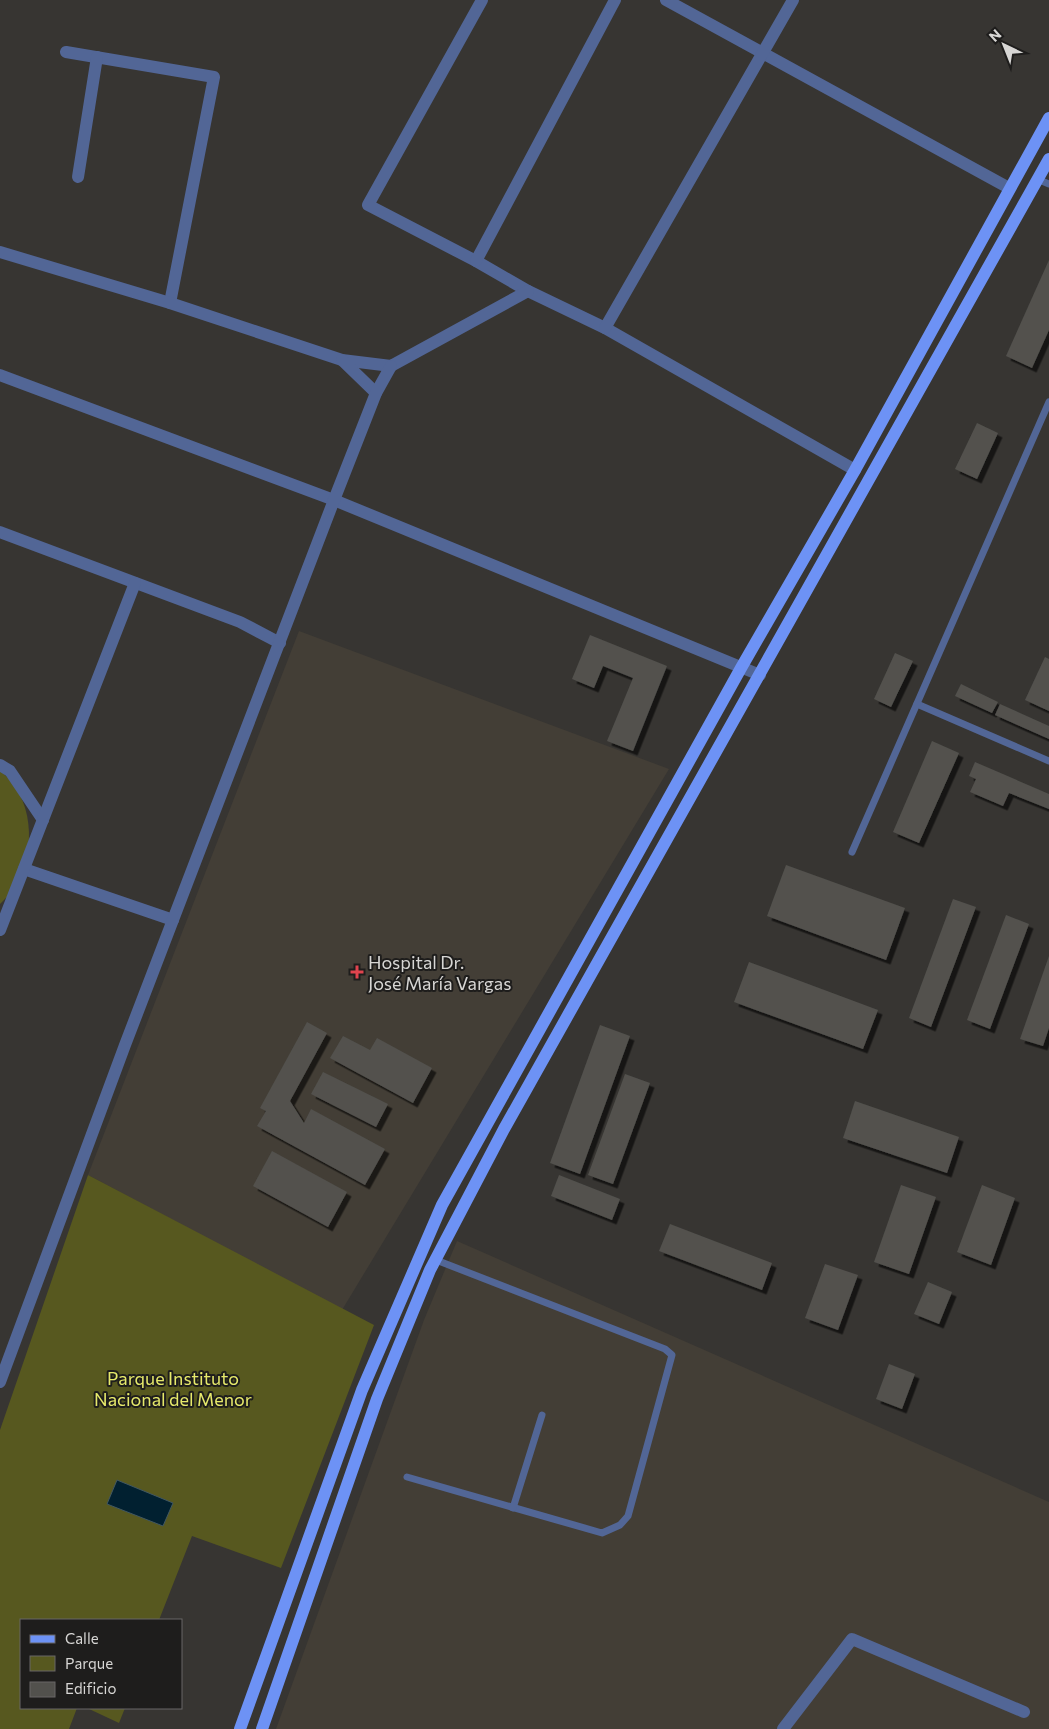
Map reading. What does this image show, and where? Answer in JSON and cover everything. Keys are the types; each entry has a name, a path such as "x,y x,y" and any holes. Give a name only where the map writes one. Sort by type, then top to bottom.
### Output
{"main road":[{"path":"240,1729 362,1390 442,1205 741,668 855,470 1049,118"},
{"path":"262,1729 377,1399 436,1260 504,1129 760,675 1043,182 1049,159"}],"street":[{"path":"482,0 368,205 476,261 528,291 605,328 855,470"},
{"path":"476,261 615,0"},
{"path":"666,0 1009,188"},
{"path":"605,328 793,0"},
{"path":"66,52 214,78 170,303"},
{"path":"78,177 97,57"},
{"path":"0,252 170,303 342,360 391,366"},
{"path":"0,1382 173,920 376,393 391,366 528,291"},
{"path":"342,360 376,393"},
{"path":"0,375 334,500 760,675"},
{"path":"0,532 240,622 280,643"},
{"path":"0,930 2,918 24,869 135,584"},
{"path":"0,765 10,771 43,820"},
{"path":"24,869 173,920"},
{"path":"783,1729 852,1639 1024,1712"}],"lane":[{"path":"852,852 1049,402"},
{"path":"917,704 1049,761"},
{"path":"407,1477 602,1533 620,1525 628,1516 672,1355 665,1349 436,1260"},
{"path":"513,1508 542,1415"}],"shaded area":[{"name":"Hospital Dr. José María Vargas","path":"299,631 669,769 342,1310 88,1175"},
{"path":"457,1241 1049,1502 1049,1729 276,1729 424,1320"}],"green space":[{"path":"0,771 20,794 28,824 29,840 27,856 17,884 0,904"},
{"name":"Parque Instituto Nacional del Menor","path":"88,1175 374,1325 281,1568 192,1536 159,1619 20,1619 20,1709 77,1709 69,1729 0,1729 0,1430"},
{"path":"89,1709 125,1709 119,1723"}],"water":[{"path":"117,1480 173,1503 163,1526 107,1504"}],"building":[{"path":"1049,260 1049,330 1032,368 1006,356"},
{"path":"977,423 998,433 977,479 955,469"},
{"path":"590,635 667,666 633,751 607,741 633,678 603,666 594,688 572,679"},
{"path":"895,653 913,661 891,707 874,699"},
{"path":"1045,657 1049,659 1049,711 1025,700"},
{"path":"961,684 998,702 992,713 955,696"},
{"path":"1000,704 1049,726 1049,739 995,715"},
{"path":"932,741 959,753 919,843 893,832"},
{"path":"975,762 1049,794 1049,809 1009,793 1003,806 970,792 976,779 969,776"},
{"path":"786,865 905,908 886,960 767,916"},
{"path":"953,899 976,907 931,1027 909,1018"},
{"path":"1006,915 1029,924 990,1029 967,1020"},
{"path":"1049,956 1049,1028 1043,1046 1020,1039"},
{"path":"749,962 878,1010 863,1049 734,1002"},
{"path":"307,1022 327,1033 290,1101 304,1123 311,1109 385,1149 365,1185 257,1126 266,1111 260,1108"},
{"path":"600,1025 630,1036 580,1174 550,1163"},
{"path":"343,1036 370,1050 377,1038 432,1068 413,1103 330,1058"},
{"path":"323,1072 388,1104 376,1127 311,1094"},
{"path":"625,1074 650,1083 613,1184 588,1175"},
{"path":"855,1101 959,1137 947,1173 843,1138"},
{"path":"272,1151 347,1192 328,1227 253,1186"},
{"path":"559,1175 620,1199 612,1220 551,1196"},
{"path":"901,1185 936,1197 909,1274 874,1262"},
{"path":"982,1185 1015,1198 991,1265 957,1252"},
{"path":"670,1224 772,1263 762,1290 659,1251"},
{"path":"825,1264 858,1275 838,1330 805,1318"},
{"path":"928,1282 952,1292 939,1324 914,1314"},
{"path":"889,1364 915,1374 902,1409 876,1399"}],"place":[{"name":"Hospital Dr. José María Vargas","path":"357,972"}]}
